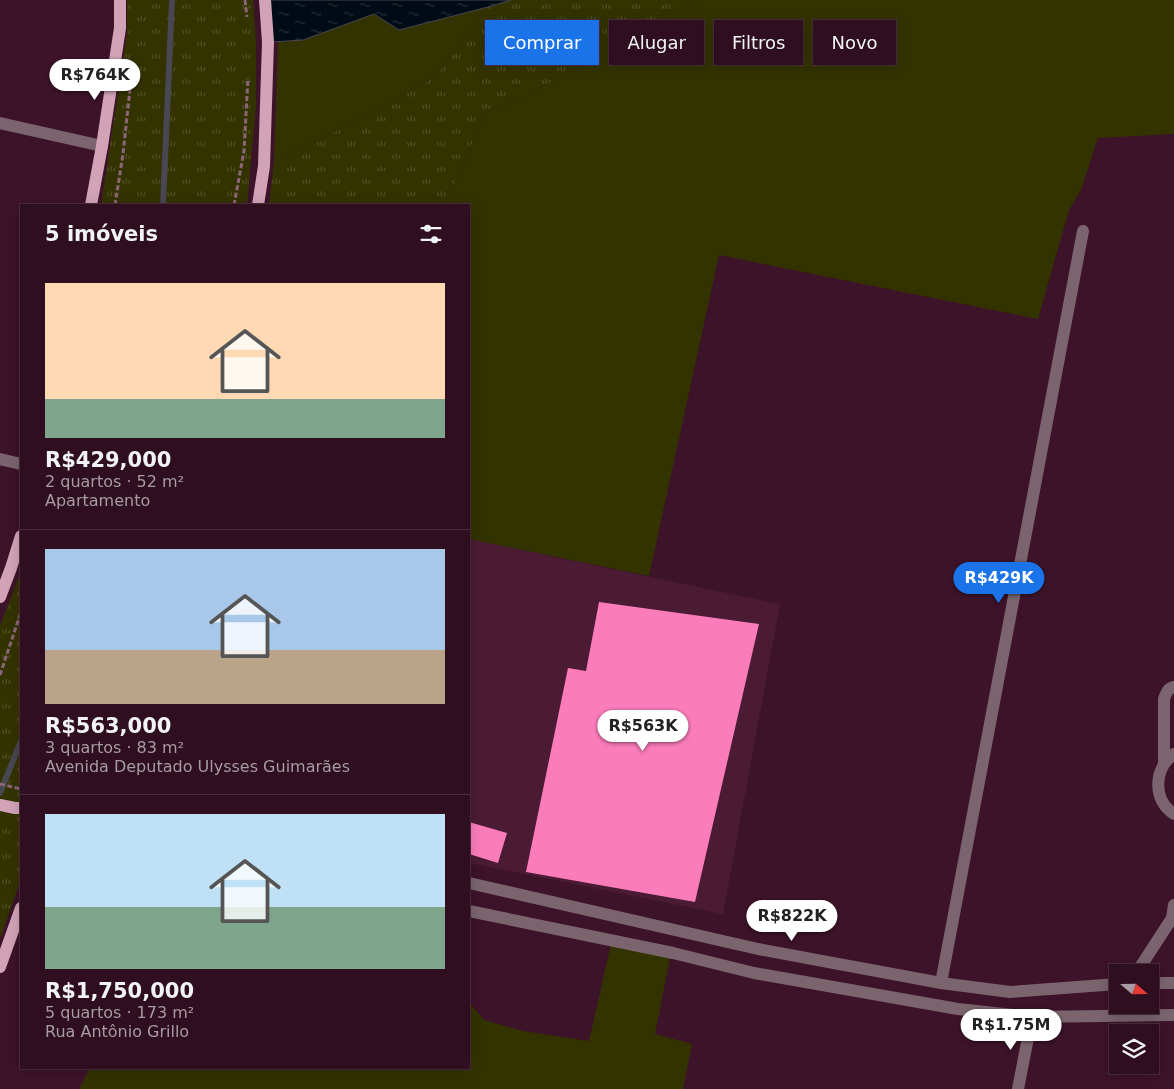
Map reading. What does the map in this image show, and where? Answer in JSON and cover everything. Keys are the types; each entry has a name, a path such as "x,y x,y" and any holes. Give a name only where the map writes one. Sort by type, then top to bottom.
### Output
{"main road":[{"path":"91,204 120,28 120,0"},
{"path":"258,204 264,166 268,42 265,0"},
{"path":"0,597 12,568 20,540"},
{"path":"0,805 18,808"},
{"path":"0,967 20,911"}],"street":[{"path":"0,123 102,146"},
{"path":"941,983 1083,231"},
{"path":"0,460 20,464"},
{"path":"1164,763 1164,699 1166,692 1174,686"},
{"path":"1174,754 1164,763 1158,775 1158,789 1162,802 1174,814"},
{"path":"470,883 758,949 941,983 1010,992 1109,985"},
{"path":"470,911 673,953 754,973 958,1009 1032,1017 1174,1015"},
{"path":"1142,964 1173,915"},
{"path":"1159,983 1174,983"},
{"path":"1018,1089 1032,1017"}],"path":[{"path":"245,0 248,25"},
{"path":"234,204 244,151 248,72"},
{"path":"115,204 131,80"},
{"path":"0,675 20,615"},
{"path":"0,784 20,789"}],"shaded area":[{"path":"470,539 780,604 723,914 470,863"}],"green space":[{"path":"127,0 253,0 256,40 256,106 247,204 101,204 127,34"},
{"path":"511,0 697,0 661,20 609,20 609,49 599,55 599,20 485,20 485,65 581,65 549,83 485,113 445,204 269,204 274,161 359,120 435,77 488,7"},
{"path":"697,0 1174,0 1174,134 1098,138 1081,190 1069,210 1038,319 719,255 649,576 470,539 470,204 445,204 485,113 549,83 581,65 599,65 599,55 609,49 609,65 704,65 704,20 661,20"},
{"path":"488,7 435,77 359,120 274,161 278,42 303,40 374,14 399,30"},
{"path":"20,574 20,882 0,939 0,626"},
{"path":"613,935 672,948 655,1034 692,1044 683,1089 79,1089 89,1069 470,1069 470,1003 484,1020 523,1031 589,1041"}],"water":[{"path":"269,0 511,0 399,30 374,14 303,40 272,42"}],"building":[{"path":"599,602 759,624 695,902 526,872 568,668 586,671"},
{"path":"470,822 507,833 498,863 470,854"}],"waterway":[{"path":"163,204 172,0"},
{"path":"0,793 20,743"}]}
